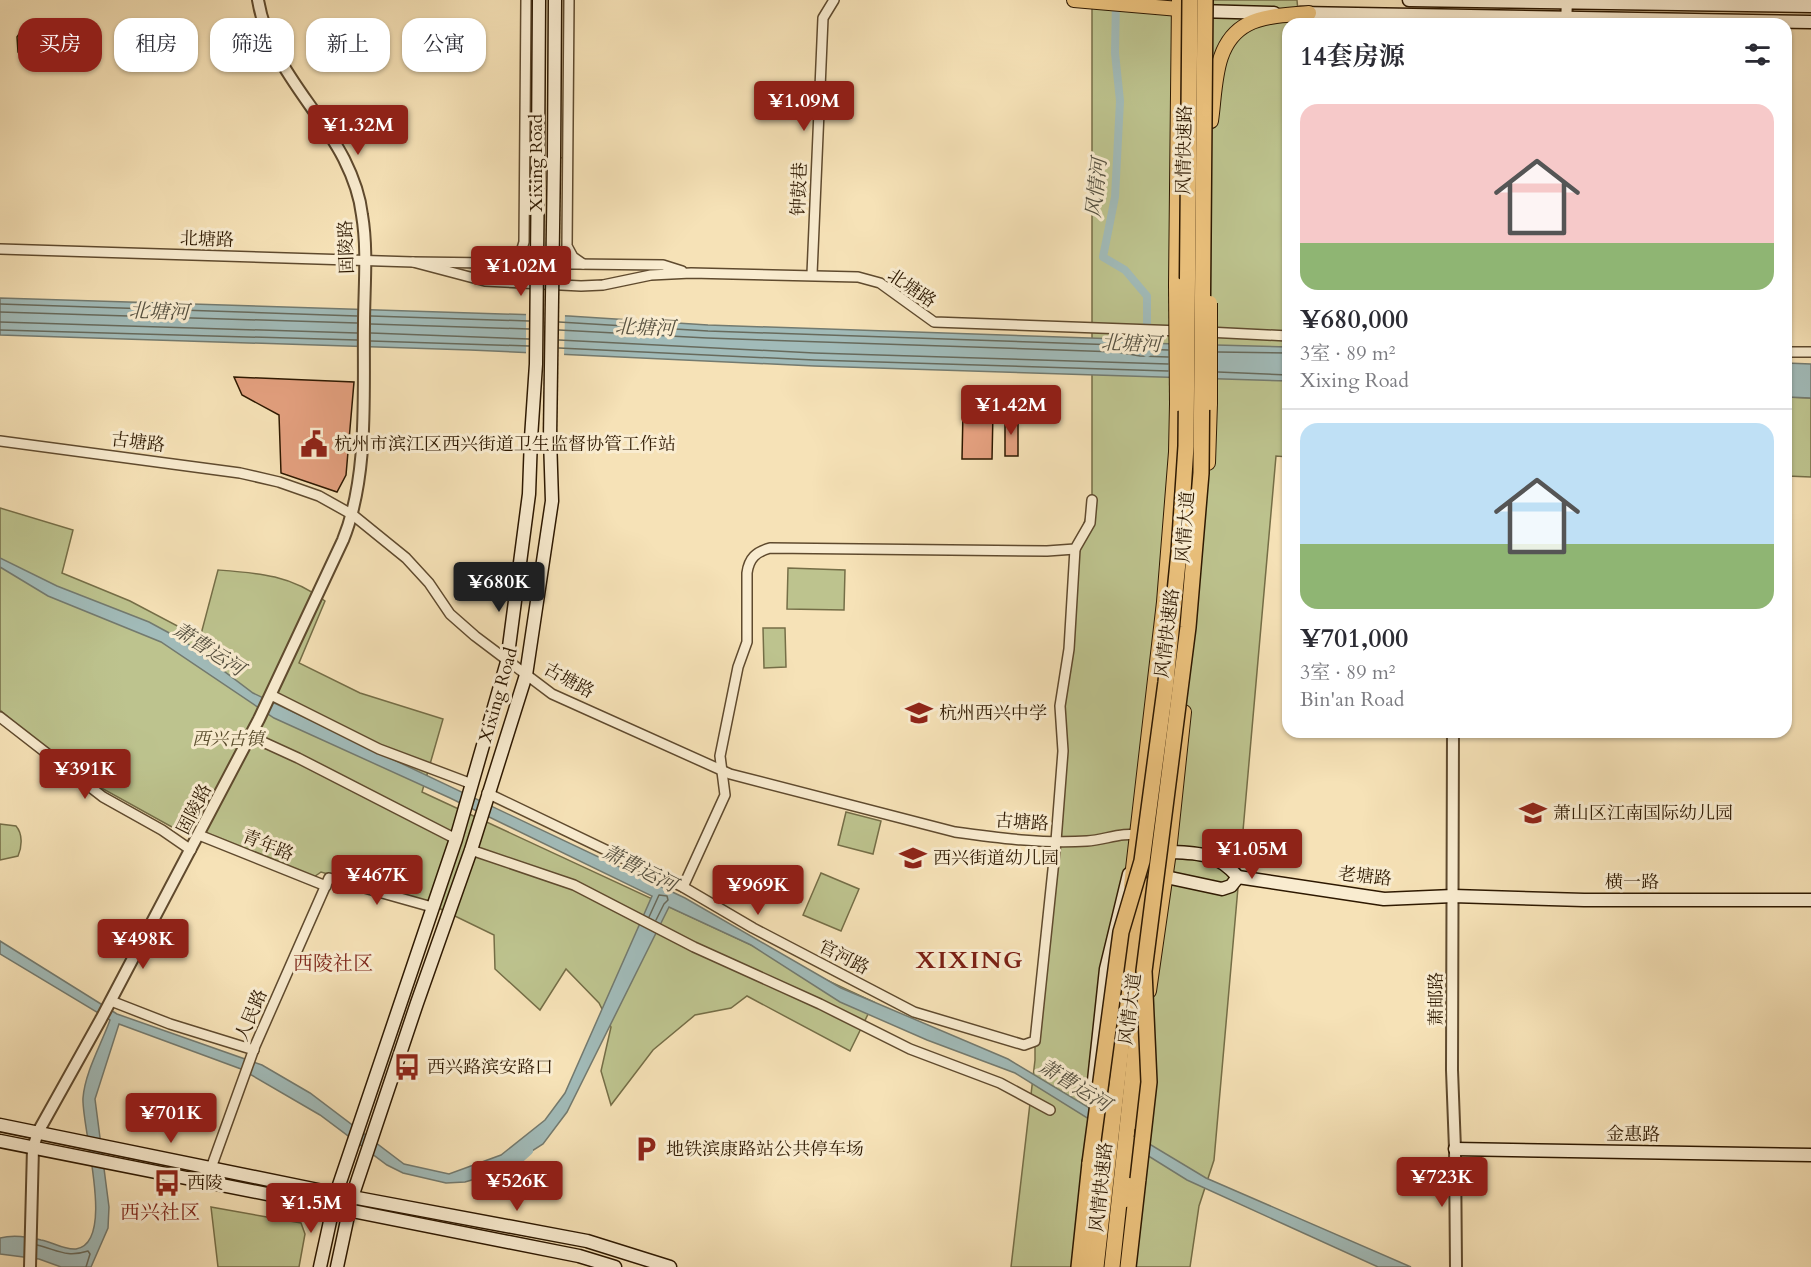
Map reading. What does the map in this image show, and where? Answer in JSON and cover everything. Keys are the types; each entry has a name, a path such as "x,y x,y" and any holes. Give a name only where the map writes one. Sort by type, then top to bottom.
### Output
{"highway":[{"name":"风情快速路","path":"1096,1267 1137,859 1166,682 1186,446 1183,3"},
{"name":"风情快速路","path":"1112,1267 1144,971 1188,627 1201,473 1210,4"},
{"path":"1079,1267 1120,932 1137,859"},
{"path":"1128,1267 1134,1176 1149,1082 1144,971"}],"main road":[{"name":"Xixing Road","path":"320,1267 336,1194 456,839 507,662 529,494 536,364 539,0"},
{"name":"Xixing Road","path":"337,1267 352,1197 413,1013 471,850 526,675 552,501 550,438 555,0"},
{"path":"1074,0 1147,7 1183,3 1309,14 1456,18"},
{"path":"1409,0 1811,6"},
{"name":"风情大道","path":"1089,1267 1123,949 1137,859 1137,835 1163,611 1176,453 1176,285 1183,3"},
{"name":"风情大道","path":"1118,1267 1134,1176 1134,1124 1148,996 1169,852 1202,549 1210,402 1210,4"},
{"path":"1282,18 1309,14"},
{"path":"1211,121 1223,47 1234,34 1249,23 1282,18"},
{"path":"1792,22 1811,22"},
{"name":"老塘路","path":"1169,852 1199,853 1216,859 1228,866 1238,877 1384,899 1453,896"},
{"path":"1072,1267 1106,969 1137,859"},
{"path":"1166,877 1222,889 1231,886 1238,877"},
{"name":"横一路","path":"1453,896 1584,900 1811,900"},
{"path":"0,1125 336,1194 587,1241 670,1267"},
{"path":"0,1141 569,1254 615,1267"},
{"name":"金惠路","path":"1455,1149 1811,1155"}],"street":[{"name":"固陵路","path":"30,1264 33,1148 38,1132 111,1001 270,697 353,515 360,478 364,303 362,215 344,160 287,75 271,45 261,18 258,0"},
{"name":"Xixing Road","path":"510,263 521,252 524,242 526,0"},
{"name":"Xixing Road","path":"569,0 567,246 573,257 583,264"},
{"name":"钟鼓巷","path":"812,274 823,18 834,0"},
{"path":"1566,18 1567,1"},
{"path":"1586,1 1586,18"},
{"name":"北塘路","path":"0,249 413,262 663,265 690,273"},
{"name":"北塘路","path":"413,262 485,281 580,286 603,285 651,275 690,273 812,274 858,277 880,283 934,322 1282,336"},
{"path":"1792,352 1811,352"},
{"name":"古塘路","path":"0,441 240,473 279,482 319,496 353,515 406,558 429,583 450,614 507,662 552,694 730,774 955,832 1056,841 1088,841 1124,834 1137,835 1158,840 1169,852"},
{"path":"1056,841 1063,751 1060,706 1069,649 1075,549 1090,524 1092,500"},
{"path":"682,887 725,795 720,756 738,667 747,642 748,564 761,550 770,548 1047,551 1075,549"},
{"path":"270,697 379,749 471,787"},
{"path":"0,717 103,797 162,830 191,850"},
{"path":"250,736 456,839"},
{"name":"萧邮路","path":"1453,738 1452,1071 1456,1267"},
{"name":"官河路","path":"487,795 682,887 753,928 915,1012 1024,1044 1035,1041 1056,841"},
{"name":"青年路","path":"199,835 327,882 432,907"},
{"path":"471,850 574,885 694,947 820,1004 910,1049 1000,1083 1050,1110"},
{"name":"人民路","path":"212,1168 254,1050 327,882"},
{"path":"111,1001 170,1024 254,1050"}],"green space":[{"path":"1092,0 1297,0 1298,18 1282,18 1282,456 1276,456 1214,1160 1199,1206 1190,1267 1011,1267 1035,1060 1035,1041 1056,841 1060,706 1075,549 1092,500"},
{"path":"1792,397 1811,398 1811,477 1792,476"},
{"name":"西兴古镇","path":"0,508 73,530 62,573 130,601 200,638 218,570 274,577 312,592 325,601 299,663 360,693 443,719 422,792 874,1002 850,1051 747,996 731,1008 695,1015 653,1050 611,1105 601,1071 611,1027 599,1003 566,969 540,1010 495,969 494,935 422,900 321,872 314,877 190,837 67,769 0,710"},
{"path":"788,568 845,570 844,610 787,609"},
{"path":"763,628 785,628 786,667 764,668"},
{"path":"846,812 881,821 873,854 838,845"},
{"path":"0,824 16,826 18,829 21,841 18,856 0,860"},
{"path":"821,873 859,889 841,931 803,915"},
{"path":"211,1207 301,1223 305,1234 299,1267 218,1267"}],"water":[{"name":"北塘河","path":"0,298 569,316 708,325 1282,347 1282,381 814,366 470,350 0,335"},
{"path":"1792,363 1811,364 1811,398 1792,397"},
{"path":"0,558 57,586 149,622 184,641 253,693 685,898 841,988 1008,1059 1206,1178 1411,1267 1378,1267 1187,1180 1015,1073 927,1040 840,1002 751,945 669,907 567,1112 543,1144 499,1172 465,1182 446,1183 403,1173 387,1165 320,1115 241,1069 119,1024 95,1099 109,1207 108,1228 91,1267 61,1267 39,1259 0,1254 0,1238 5,1237 31,1238 71,1249 76,1249 88,1242 94,1227 96,1206 83,1098 90,1068 110,1020 0,954 0,941 117,1014 262,1065 310,1093 404,1164 449,1174 501,1155 545,1120 565,1093 652,896 450,798 274,718 161,642 48,596 0,567"}],"pier":[{"path":"526,312 565,313 564,357 526,355"}],"building":[{"name":"杭州市滨江区西兴街道卫生监督协管工作站","path":"234,377 354,382 346,475 337,492 281,473 279,415 242,395"},
{"path":"963,411 993,412 992,459 962,459"},
{"path":"1005,417 1018,417 1018,456 1005,456"}],"waterway":[{"name":"风情河","path":"1116,0 1115,53 1120,101 1115,197 1103,257 1125,270 1147,296 1147,353"},
{"path":"492,1172 510,1168 529,1151"}],"place":[{"name":"杭州市滨江区西兴街道卫生监督协管工作站","path":"314,444"},
{"name":"杭州西兴中学","path":"919,713"},
{"name":"萧山区江南国际幼儿园","path":"1533,813"},
{"name":"西兴街道幼儿园","path":"913,858"},
{"name":"西兴路滨安路口","path":"407,1067"},
{"name":"地铁滨康路站公共停车场","path":"646,1149"},
{"name":"西陵","path":"167,1183"}],"district":[{"name":"XIXING","path":"970,960"},
{"name":"西陵社区","path":"333,963"},
{"name":"西兴社区","path":"160,1212"}],"water label":[{"name":"萧曹运河","path":"209,649"},
{"name":"萧曹运河","path":"640,868"},
{"name":"萧曹运河","path":"1075,1085"}]}
